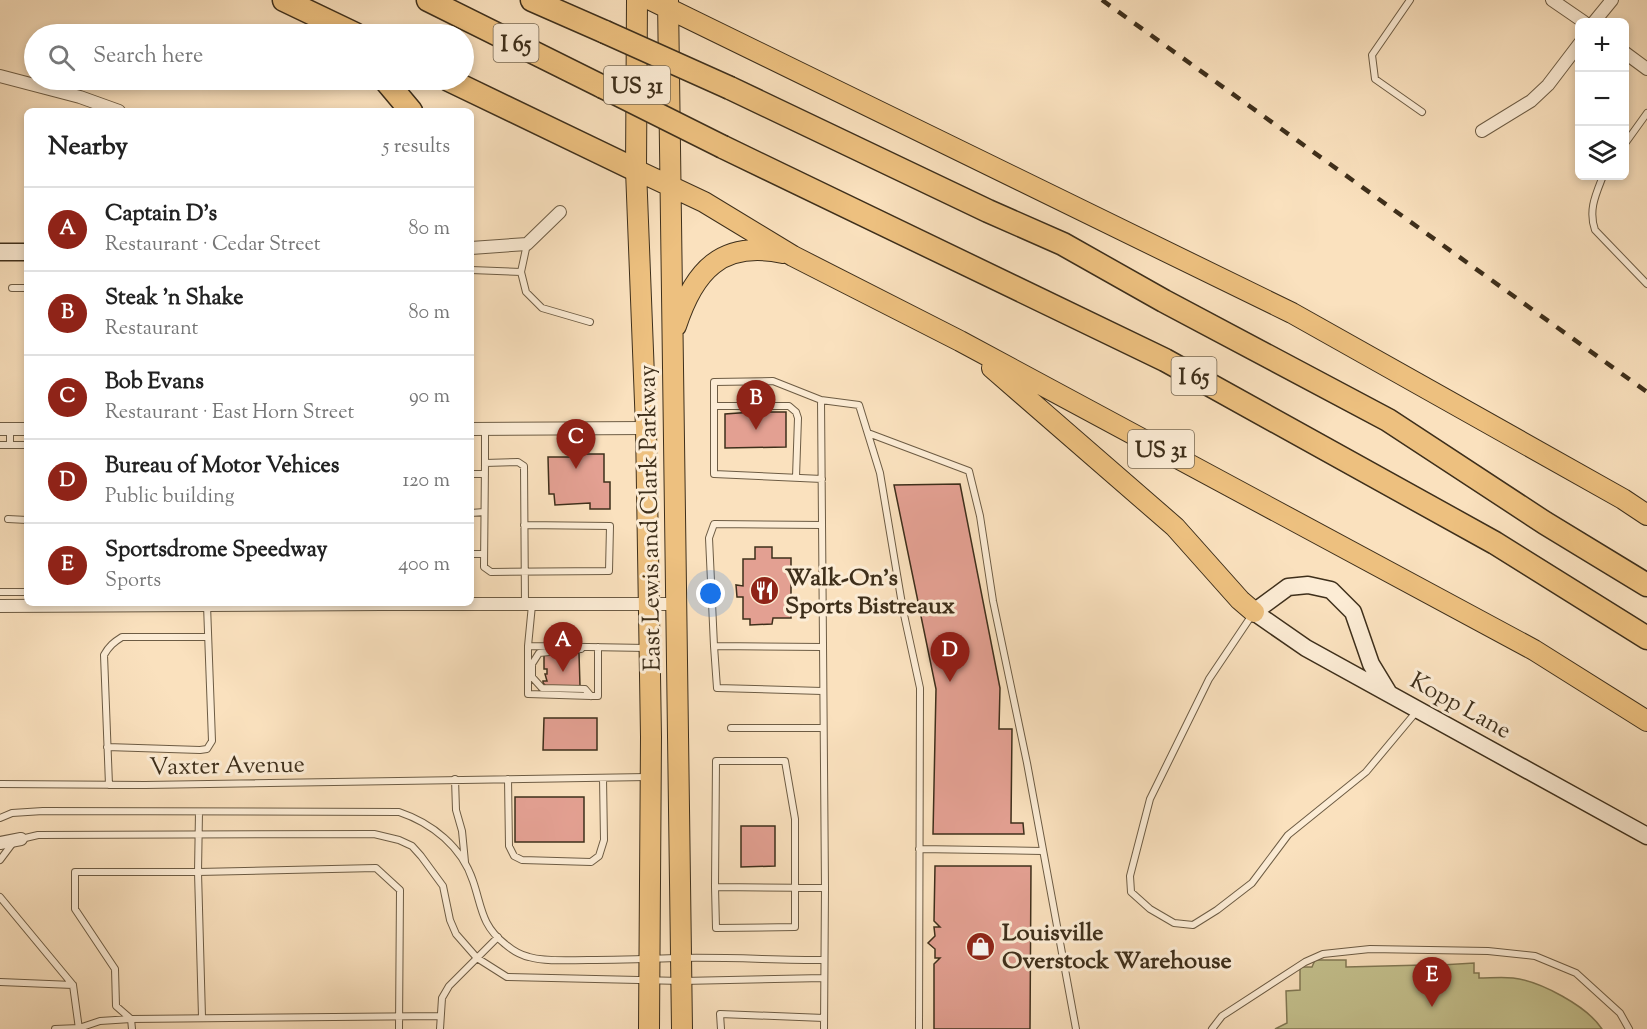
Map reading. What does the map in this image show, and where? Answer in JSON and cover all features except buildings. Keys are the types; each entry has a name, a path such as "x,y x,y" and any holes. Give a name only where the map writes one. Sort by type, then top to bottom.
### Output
{"highway":[{"path":"285,0 316,24"},
{"path":"285,0 335,24"},
{"path":"421,0 474,24"},
{"name":"I 65","path":"428,0 723,147 1165,360 1496,543 1647,638"},
{"name":"I 65","path":"532,0 730,88 1063,244 1164,302 1388,420 1545,523 1647,585"},
{"path":"544,0 573,19"},
{"path":"474,24 507,39"},
{"path":"393,90 408,108"},
{"path":"470,90 636,170"}],"main road":[{"name":"US 31","path":"637,0 636,170 704,202 794,256 960,341 1534,650 1647,721"},
{"name":"East Lewis and Clark Parkway","path":"663,2 672,340 682,1029"},
{"path":"663,2 1292,313 1623,499 1647,515"},
{"name":"East Lewis and Clark Parkway","path":"636,170 646,428 650,648 649,1029"},
{"path":"672,340 691,287 714,264 723,258 746,250 771,251 794,256"},
{"path":"960,341 1060,425 1175,527 1240,600 1254,612"}],"street":[{"path":"1552,0 1578,18"},
{"path":"1597,18 1612,0"},
{"path":"1482,131 1531,100 1548,86 1575,50"},
{"path":"1629,56 1647,69"},
{"path":"0,76 24,82"},
{"path":"53,90 111,108"},
{"path":"474,248 527,244 560,212"},
{"path":"0,252 24,252"},
{"path":"474,429 646,428"},
{"path":"5,429 24,429"},
{"path":"1254,612 1288,587 1308,585 1331,590 1353,612 1371,664 1388,692"},
{"path":"474,604 675,604"},
{"path":"6,606 24,606"},
{"name":"Kopp Lane","path":"1254,612 1306,648 1647,836"},
{"path":"0,843 21,839"}],"lane":[{"path":"1410,0 1372,55 1375,79 1422,112"},
{"path":"1629,138 1647,113"},
{"path":"1602,180 1593,203 1592,220 1595,230 1647,284"},
{"path":"527,244 521,272 526,292 542,308 590,322"},
{"path":"474,270 521,272"},
{"path":"12,288 24,288"},
{"path":"822,479 714,474 714,382 773,381 821,400 859,405 868,433 880,473 905,621 920,688 919,1029"},
{"path":"821,400 824,1029"},
{"path":"714,406 789,406 798,418 796,477"},
{"path":"5,429 10,445"},
{"path":"485,429 484,567 491,572 609,571 610,526 524,525"},
{"path":"868,433 969,471 980,516 993,601 1027,763 1076,1029"},
{"path":"0,445 24,446"},
{"path":"485,463 518,462 524,466 525,572 529,604 528,694 598,696 598,646"},
{"path":"474,474 485,474"},
{"path":"474,513 484,512"},
{"path":"8,519 24,520"},
{"path":"822,525 714,524 709,538 717,688 822,691"},
{"path":"474,554 484,554"},
{"path":"0,592 24,592"},
{"path":"6,606 12,592"},
{"path":"107,747 207,749 212,741 213,723 207,606"},
{"path":"1254,612 1209,679 1150,799 1130,876 1131,892 1150,909 1174,923 1193,925 1217,910 1252,883 1288,835 1366,772 1418,709"},
{"path":"109,785 104,655 112,643 122,637 208,637"},
{"path":"528,646 650,648"},
{"path":"584,646 580,650 539,653 532,664 532,677 542,688 585,689 591,696"},
{"path":"714,646 822,647"},
{"path":"731,728 822,728"},
{"path":"716,761 785,761 795,819 795,927 716,928 715,887 716,761"},
{"name":"Vaxter Avenue","path":"0,784 109,785 650,777"},
{"path":"508,779 509,846 514,856 522,860 591,862 599,856 604,840 603,778"},
{"path":"455,779 456,810 462,831 465,863"},
{"path":"0,818 12,813 43,812 399,812 429,825 438,832 465,863 472,878 481,913 487,924 512,949 531,958 560,960 681,958 824,960"},
{"path":"199,812 198,872 202,1017"},
{"path":"0,860 10,845 21,839 38,835 374,834 399,840 412,846 438,876 456,934 477,958 499,973 515,978 682,981 824,978"},
{"path":"920,849 1042,851"},
{"path":"132,1019 116,1006 115,969 75,909 75,872 376,868 400,890 399,1029"},
{"path":"715,887 825,888"},
{"path":"0,897 73,985 79,1028"},
{"path":"440,1029 442,998 449,986 498,937"},
{"path":"1212,1029 1222,1016 1305,962 1323,954 1370,949 1488,951 1535,956 1576,973 1620,1013 1629,1029"},
{"path":"0,982 73,985"},
{"path":"721,1029 720,1014 824,1018"},
{"path":"55,1029 79,1028 100,1020 440,1016"},
{"path":"132,1019 132,1029"}],"shaded area":[{"path":"1315,960 1346,960 1346,967 1474,963 1474,973 1479,973 1479,978 1513,978 1549,989 1586,1012 1602,1029 1275,1029 1287,1023 1286,991 1300,990 1300,967 1312,967"}],"railway":[{"path":"1102,0 1647,392"}],"place":[{"name":"Steak 'n Shake","path":"756,430"},
{"name":"Bob Evans","path":"576,469"},
{"name":"Walk-On's Sports Bistreaux","path":"764,591"},
{"name":"Captain D's","path":"563,672"},
{"name":"Bureau of Motor Vehices","path":"950,682"},
{"name":"Louisville Overstock Warehouse","path":"981,946"},
{"name":"Sportsdrome Speedway","path":"1432,1007"}]}
